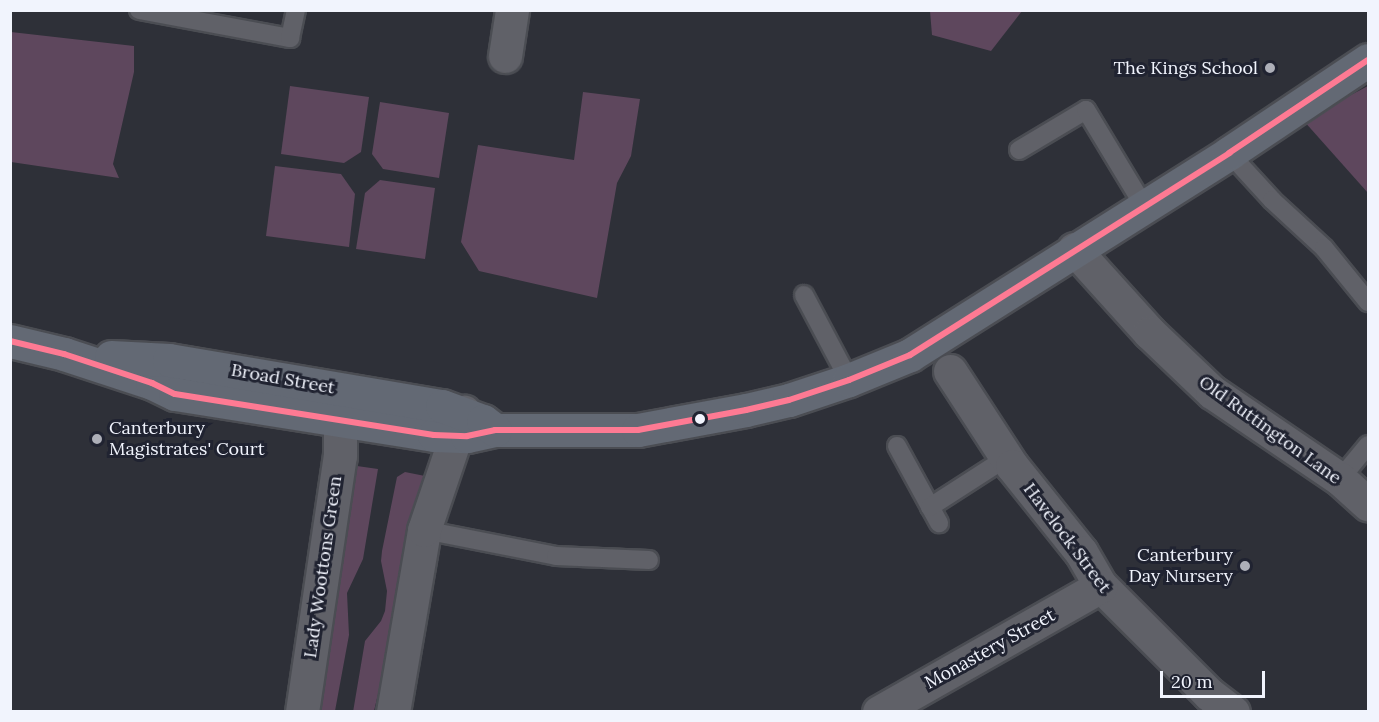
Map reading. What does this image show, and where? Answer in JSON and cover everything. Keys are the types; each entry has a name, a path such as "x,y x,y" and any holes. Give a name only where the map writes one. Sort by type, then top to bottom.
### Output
{"highway":[{"name":"Broad Street","path":"10,341 64,354 152,383 175,394 340,422 461,424 495,430 638,430 789,400 849,380 910,355 1074,249 1229,153 1368,60"},
{"name":"Broad Street","path":"64,354 170,360 442,406 461,424"}],"street":[{"path":"505,56 512,10"},
{"name":"Old Ruttington Lane","path":"1074,249 1150,333 1212,392 1340,479 1368,504"},
{"name":"Havelock Street","path":"950,371 1006,458 1081,552 1101,586 1209,694 1233,711"},
{"name":"Lady Woottons Green","path":"302,711 340,456 340,422"},
{"path":"393,711 424,530 461,424"},
{"name":"Monastery Street","path":"879,711 1101,586"}],"lane":[{"path":"139,10 290,39 296,10"},
{"path":"1019,150 1086,110 1144,206"},
{"path":"1229,153 1272,200 1324,248 1368,302"},
{"path":"804,296 849,380"},
{"path":"897,446 939,524"},
{"path":"1340,479 1368,446"},
{"path":"930,507 1006,458"},
{"path":"424,530 556,556 649,560"}],"shaded area":[{"path":"930,10 1022,11 991,51 932,35"},
{"path":"11,32 134,46 134,72 113,164 119,178 11,162"},
{"path":"290,86 369,97 361,152 344,163 281,154"},
{"path":"1368,86 1368,193 1303,120"},
{"path":"583,92 640,99 631,156 617,183 597,298 479,271 461,242 478,145 574,160"},
{"path":"380,102 449,113 439,178 383,169 372,154"},
{"path":"275,166 341,174 355,194 349,247 266,236"},
{"path":"380,180 435,188 425,259 356,249 365,193"},
{"path":"357,466 378,469 363,559 347,593 349,635 335,711 317,712"},
{"path":"405,472 430,477 374,711 353,712 365,641 381,621 385,611 387,591 381,561 382,551 397,477"}],"transit line":[{"path":"10,341 64,354 152,383 175,394 434,435 467,436 495,430 638,430 746,410 789,400 849,380 910,355 1229,153 1368,60"}],"place":[{"name":"The Kings School","path":"1270,68"},
{"name":"Canterbury Magistrates' Court","path":"97,439"},
{"name":"Canterbury Day Nursery","path":"1245,566"}]}
